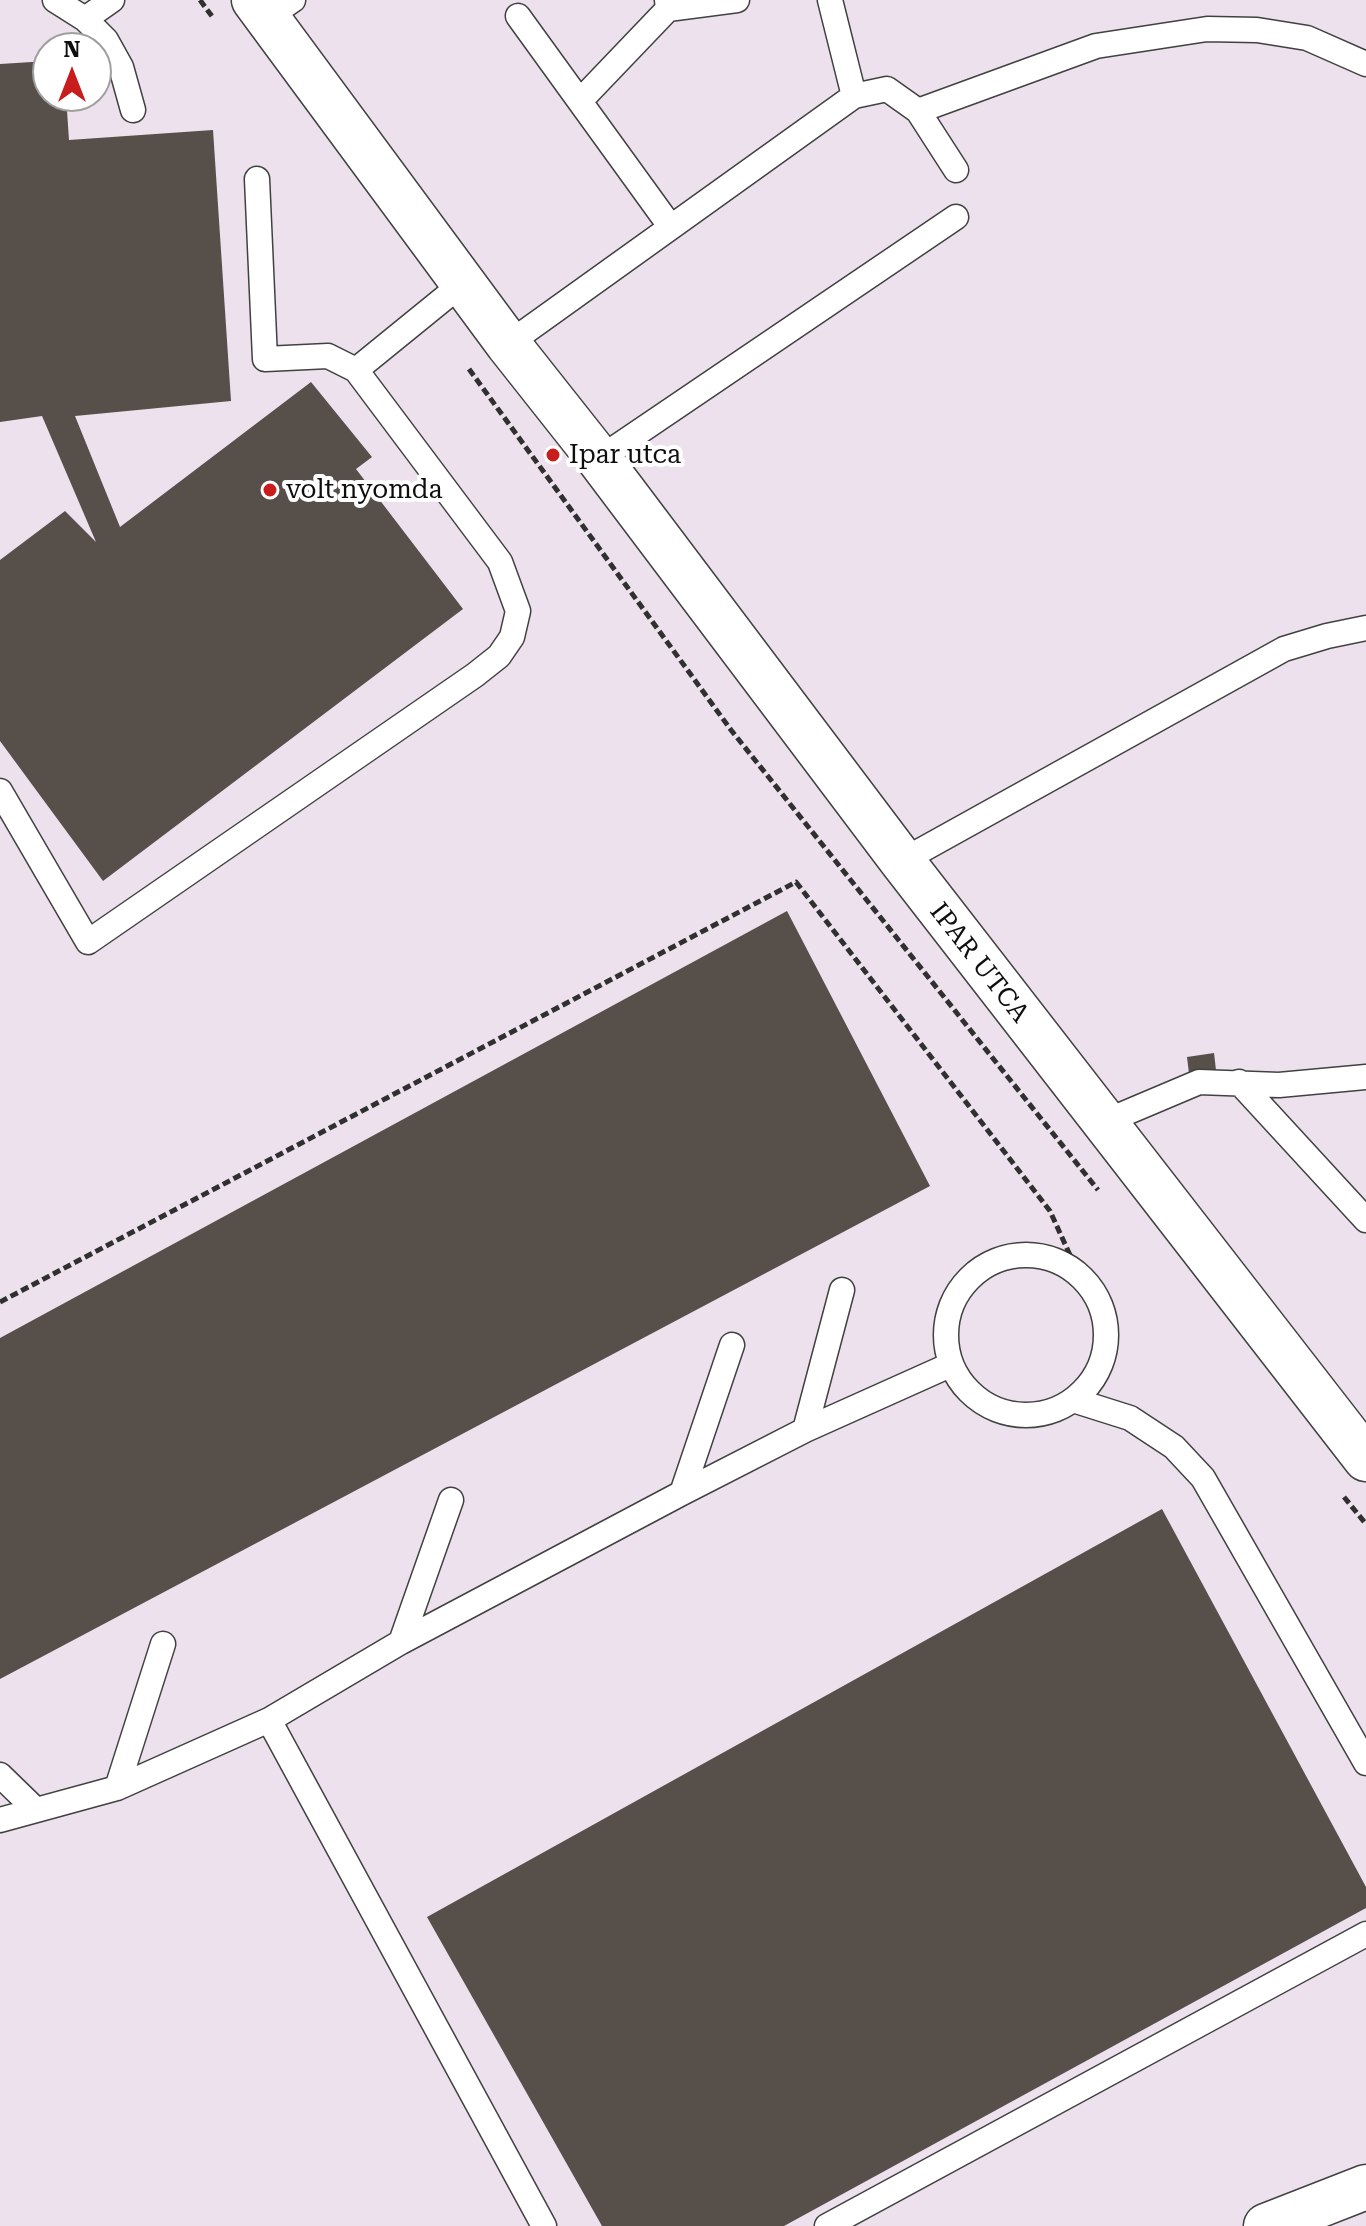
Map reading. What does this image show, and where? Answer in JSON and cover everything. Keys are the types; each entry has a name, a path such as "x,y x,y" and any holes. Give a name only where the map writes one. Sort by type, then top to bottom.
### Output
{"street":[{"name":"IPAR UTCA","path":"271,6 508,344 599,459 1102,1123 1366,1459"},
{"path":"1266,2226 1366,2187"}],"lane":[{"path":"55,0 85,19 106,40 121,67 133,110"},
{"path":"85,19 112,0"},
{"path":"580,101 668,5 737,0"},
{"path":"830,0 854,96"},
{"path":"518,16 670,226"},
{"path":"918,111 1096,46 1207,29 1257,30 1307,38 1366,64"},
{"path":"508,344 854,96 887,89 918,111 956,170"},
{"path":"0,791 88,942 327,779 499,656 512,637 518,611 500,562 356,370 328,356 265,359 257,179"},
{"path":"599,459 956,217"},
{"path":"356,370 463,283"},
{"path":"902,861 1284,649 1366,628"},
{"path":"1102,1123 1199,1082 1279,1085 1366,1077"},
{"path":"1239,1082 1366,1220"},
{"path":"1031,1254 1057,1260 1079,1275 1095,1294 1105,1319 1106,1345 1092,1381 1073,1400 1037,1415 998,1411 974,1397 950,1365 945,1339 948,1312 960,1288 979,1269 1004,1258 1031,1254"},
{"path":"805,1430 842,1290"},
{"path":"682,1493 732,1345"},
{"path":"0,1820 117,1788 269,1720 401,1642 682,1493 805,1430 950,1365"},
{"path":"1073,1400 1130,1418 1174,1447 1203,1478 1366,1763"},
{"path":"401,1642 451,1500"},
{"path":"117,1788 163,1644"},
{"path":"269,1720 544,2226"},
{"path":"0,1775 35,1809"},
{"path":"827,2226 1366,1934"}],"path":[{"path":"0,1302 796,882 1050,1211 1079,1275"}],"shaded area":[{"path":"0,0 1366,0 1366,2226 0,2226"}],"building":[{"name":"volt nyomda","path":"32,62 32,112 67,112 69,140 213,130 231,401 75,416 120,527 311,382 372,457 356,469 463,609 103,881 0,741 0,560 65,511 96,542 42,416 0,422 0,64"},
{"path":"787,911 930,1186 0,1679 0,1338"},
{"path":"1214,1053 1217,1079 1190,1082 1187,1057"},
{"path":"1162,1509 1366,1887 1366,1908 784,2226 602,2226 427,1917"}],"place":[{"name":"Ipar utca","path":"553,455"},
{"name":"volt nyomda","path":"270,490"}]}
